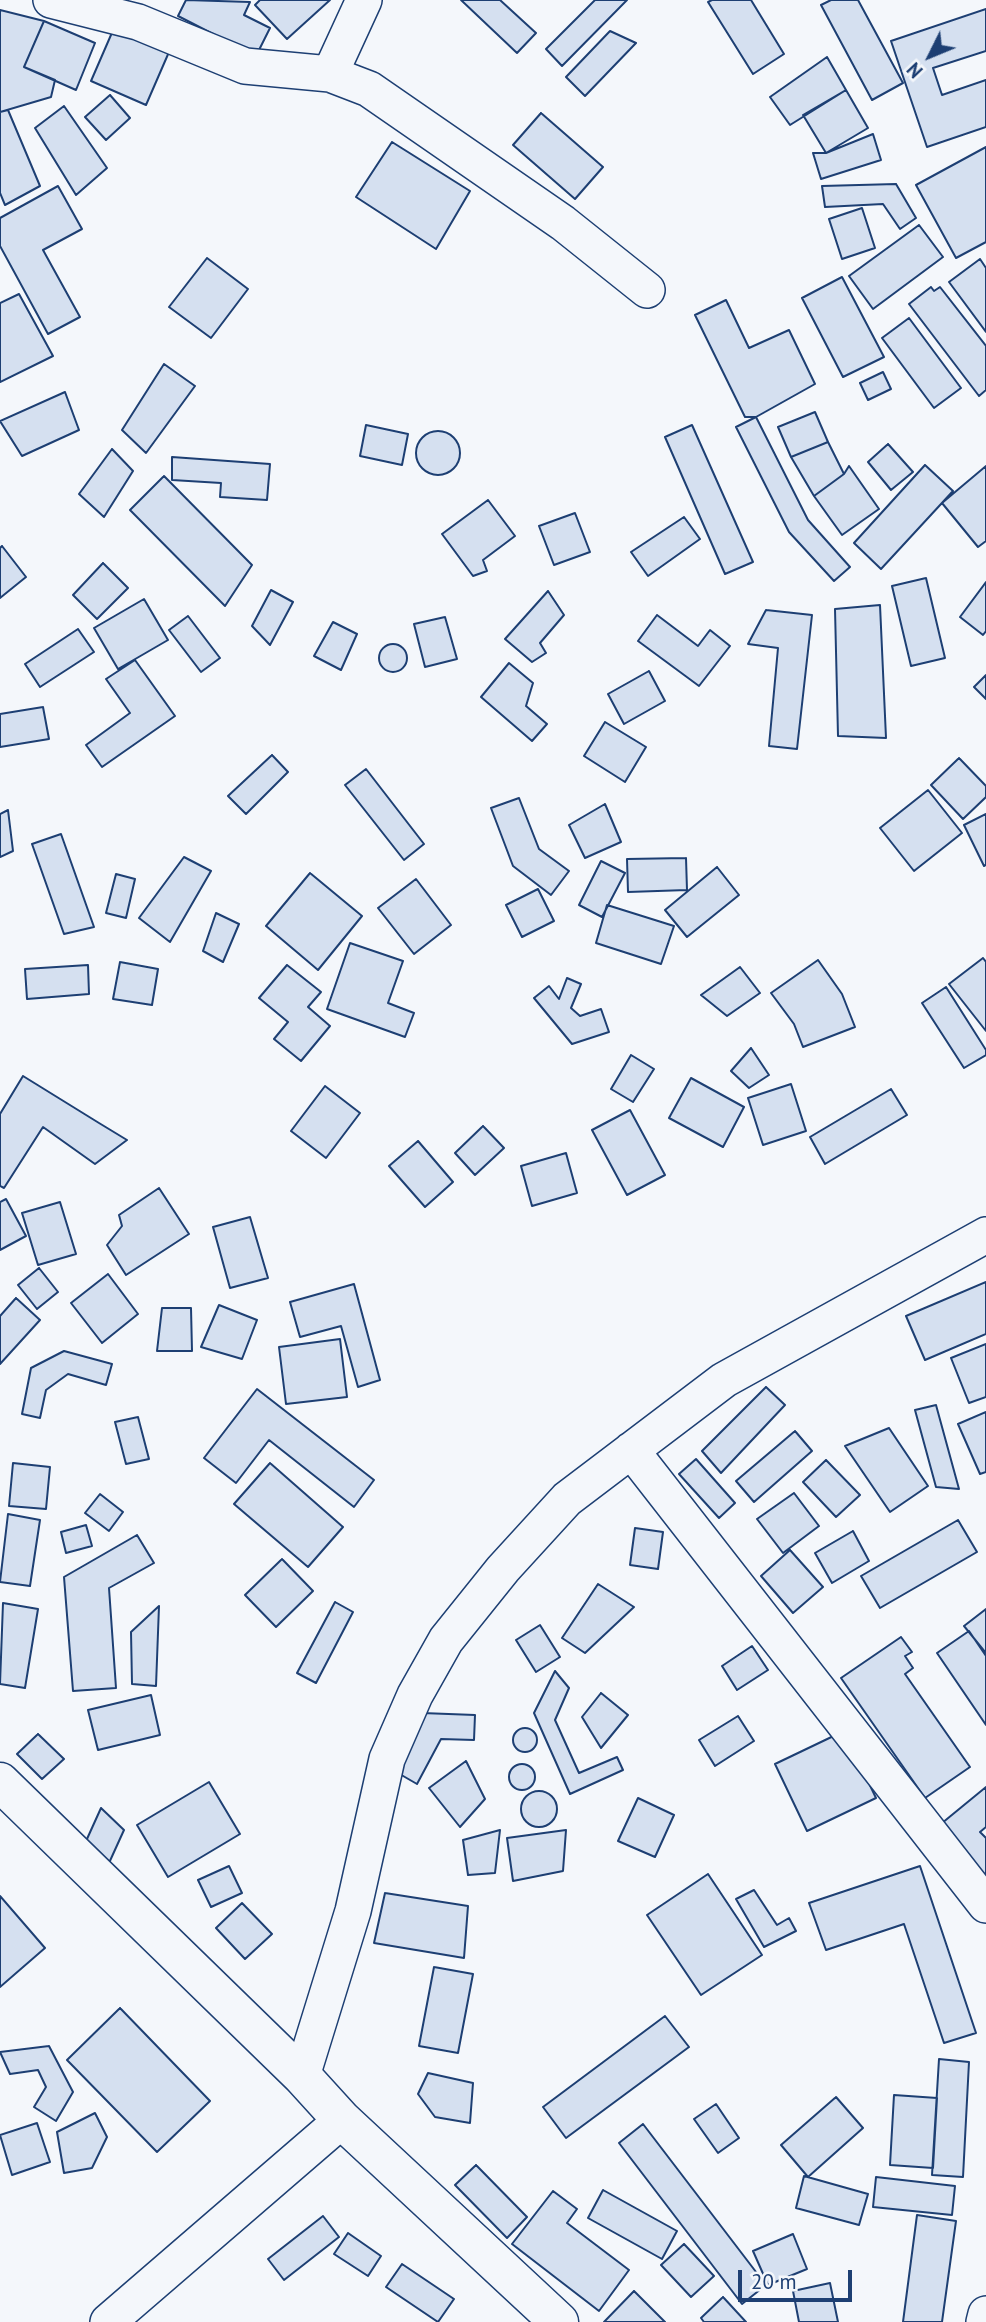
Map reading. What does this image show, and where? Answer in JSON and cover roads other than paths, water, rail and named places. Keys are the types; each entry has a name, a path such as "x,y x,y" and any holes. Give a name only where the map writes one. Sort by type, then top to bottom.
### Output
{"main road":[{"path":"0,1782 302,2076 342,2120 559,2322"}],"street":[{"path":"51,0 138,22 245,66 330,74 369,89 563,223 647,290"},
{"path":"330,74 364,0"},
{"path":"302,2076 353,1911 387,1759 415,1695 446,1640 503,1569 567,1499 724,1380 986,1235"},
{"path":"631,1450 986,1905"},
{"path":"108,2322 342,2120"},
{"path":"984,2322 986,2314"}]}
